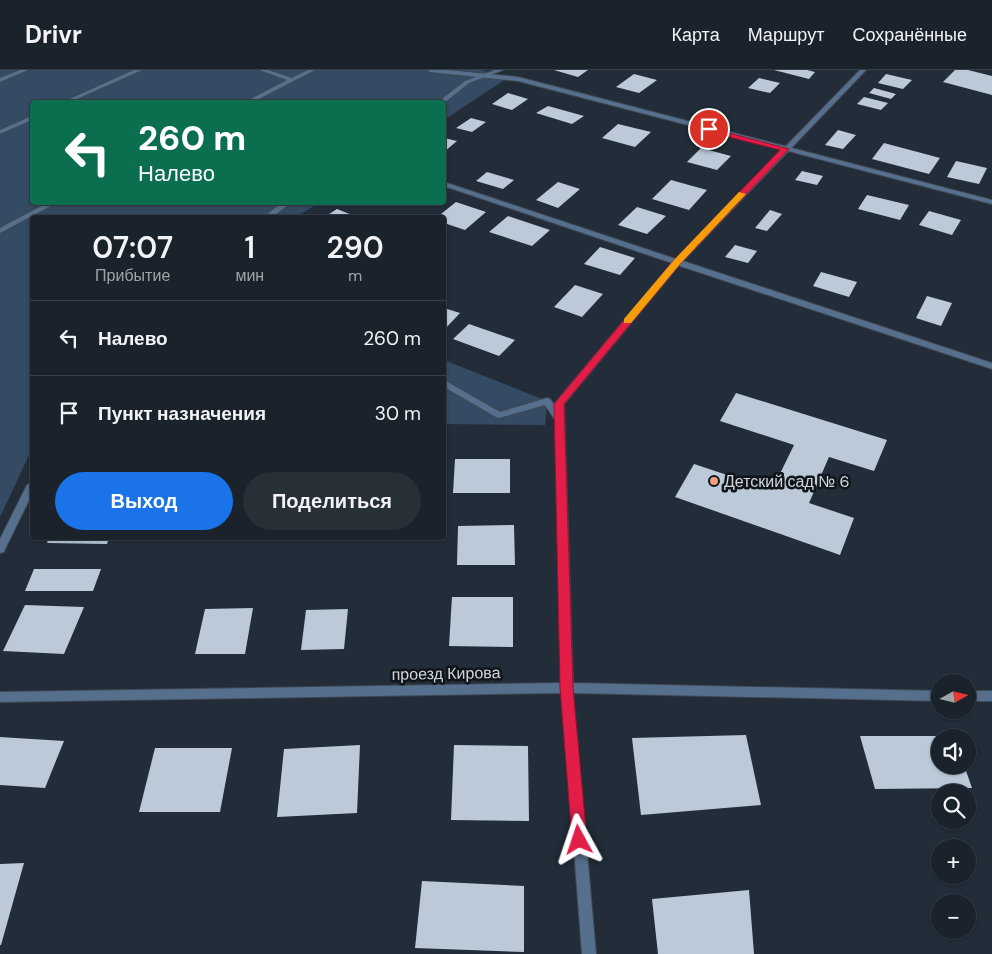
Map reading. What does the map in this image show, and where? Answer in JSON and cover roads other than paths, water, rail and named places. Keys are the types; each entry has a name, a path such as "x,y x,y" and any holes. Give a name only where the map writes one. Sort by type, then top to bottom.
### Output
{"street":[{"path":"0,80 25,70"},
{"path":"71,100 139,70"},
{"path":"262,70 293,80"},
{"path":"253,100 312,70"},
{"path":"430,70 458,74 487,74 518,79 992,202"},
{"path":"444,100 467,82 500,70"},
{"path":"589,954 567,688 559,404 677,262 863,70"},
{"path":"0,132 30,119"},
{"path":"446,185 992,366"},
{"path":"30,215 49,205"},
{"path":"270,215 284,205"},
{"path":"0,231 30,215"},
{"path":"446,384 499,415 547,401 560,422"},
{"path":"0,549 30,489"},
{"name":"проезд Кирова","path":"0,697 567,688 931,696"},
{"path":"976,696 992,696"}],"place":[{"name":"Детский сад № 6","path":"714,481"}]}
